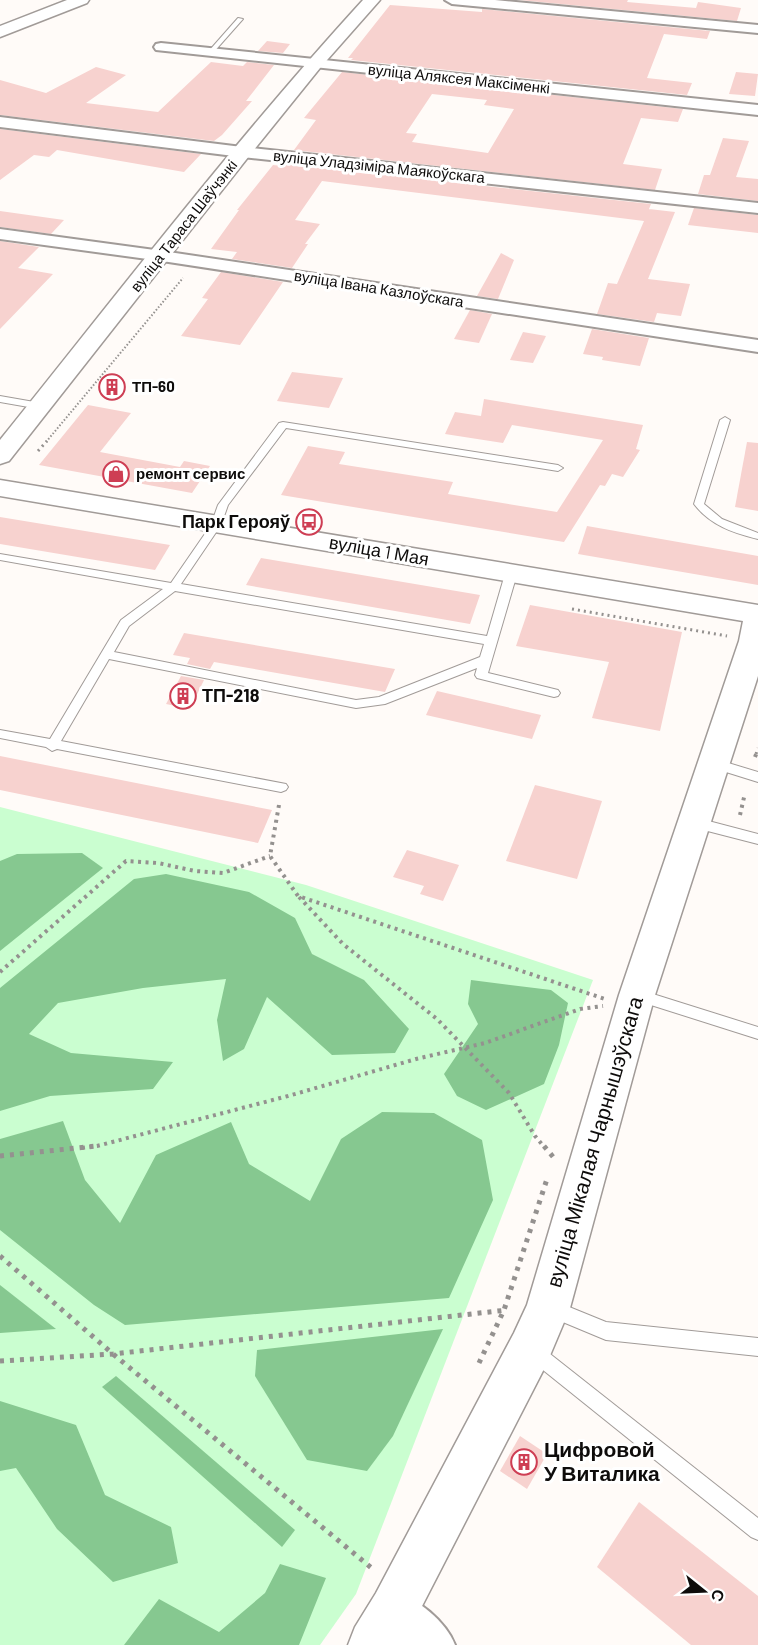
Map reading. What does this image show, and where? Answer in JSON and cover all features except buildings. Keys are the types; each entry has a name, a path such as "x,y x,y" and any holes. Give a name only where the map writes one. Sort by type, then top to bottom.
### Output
{"street":[{"path":"0,32 81,0"},
{"name":"вуліца Тараса Шаўчэнкі","path":"0,456 162,256 242,152 314,64 372,0"},
{"path":"452,0 758,29"},
{"name":"вуліца Аляксея Максіменкі","path":"161,47 758,110"},
{"name":"вуліца Уладзіміра Маякоўскага","path":"0,122 242,152 758,208"},
{"name":"вуліца Івана Казлоўскага","path":"0,234 197,261 758,346"},
{"name":"вуліца 1 Мая","path":"0,488 758,614"},
{"name":"вуліца Мікалая Чарнышэўскага","path":"382,1610 530,1349 548,1308 620,1000 697,823 754,641 758,614"},
{"path":"382,1610 434,1645"}],"lane":[{"path":"210,53 240,19"},
{"path":"0,399 40,406"},
{"path":"725,420 699,504 707,515 733,530 758,536"},
{"path":"52,746 125,623 174,586 216,525 223,506 283,425 558,468"},
{"path":"0,557 491,641"},
{"path":"511,574 481,675 554,693"},
{"path":"106,655 356,704 381,701 485,660"},
{"path":"0,734 52,746 281,787"},
{"path":"716,764 758,777"},
{"path":"697,823 758,839"},
{"path":"620,1000 758,1033"},
{"path":"548,1308 606,1331 758,1347"},
{"path":"530,1349 758,1530"}],"path":[{"path":"34,455 197,261"},
{"path":"281,787 270,856 298,896 343,944 437,1019 509,1093 535,1136 554,1158"},
{"path":"0,972 126,861 158,863 195,872 223,873 270,856"},
{"path":"298,896 606,999 620,1000"},
{"path":"600,1017 620,1000"},
{"path":"0,1156 97,1146 465,1048 515,1034 580,1009 620,1000"},
{"path":"474,1374 504,1310 558,1147"},
{"path":"0,1256 113,1354 382,1610"},
{"path":"0,1361 113,1354 504,1310 548,1308"}],"green space":[{"path":"0,807 306,885 593,980 356,1594 320,1645 0,1645"},
{"path":"82,853 103,868 0,951 0,861 17,854"},
{"path":"166,874 249,892 295,918 312,954 364,980 409,1029 395,1053 332,1055 267,997 244,1049 223,1061 217,1020 226,979 143,988 58,1003 29,1034 71,1053 173,1062 153,1089 50,1096 0,1111 0,988 134,879"},
{"path":"471,980 551,990 568,1003 559,1045 544,1084 486,1110 457,1096 444,1074 478,1024 468,1004"},
{"path":"382,1112 434,1113 482,1140 493,1200 449,1298 125,1325 94,1305 0,1230 0,1139 63,1121 85,1180 120,1223 156,1155 231,1122 249,1164 310,1201 341,1139"},
{"path":"0,1285 56,1329 0,1333"},
{"path":"443,1329 393,1436 367,1471 307,1460 255,1376 257,1350"},
{"path":"116,1376 295,1530 282,1547 102,1387"},
{"path":"0,1401 76,1425 105,1495 171,1527 178,1563 113,1582 57,1529 16,1468 0,1471"},
{"path":"280,1564 326,1578 299,1645 124,1645 159,1599 219,1632 265,1593"}],"place":[{"name":"ТП-60","path":"112,387"},
{"name":"ремонт сервис","path":"116,474"},
{"name":"Парк Герояў","path":"309,522"},
{"name":"ТП-218","path":"183,696"},
{"name":"Цифровой У Виталика","path":"524,1462"}]}
